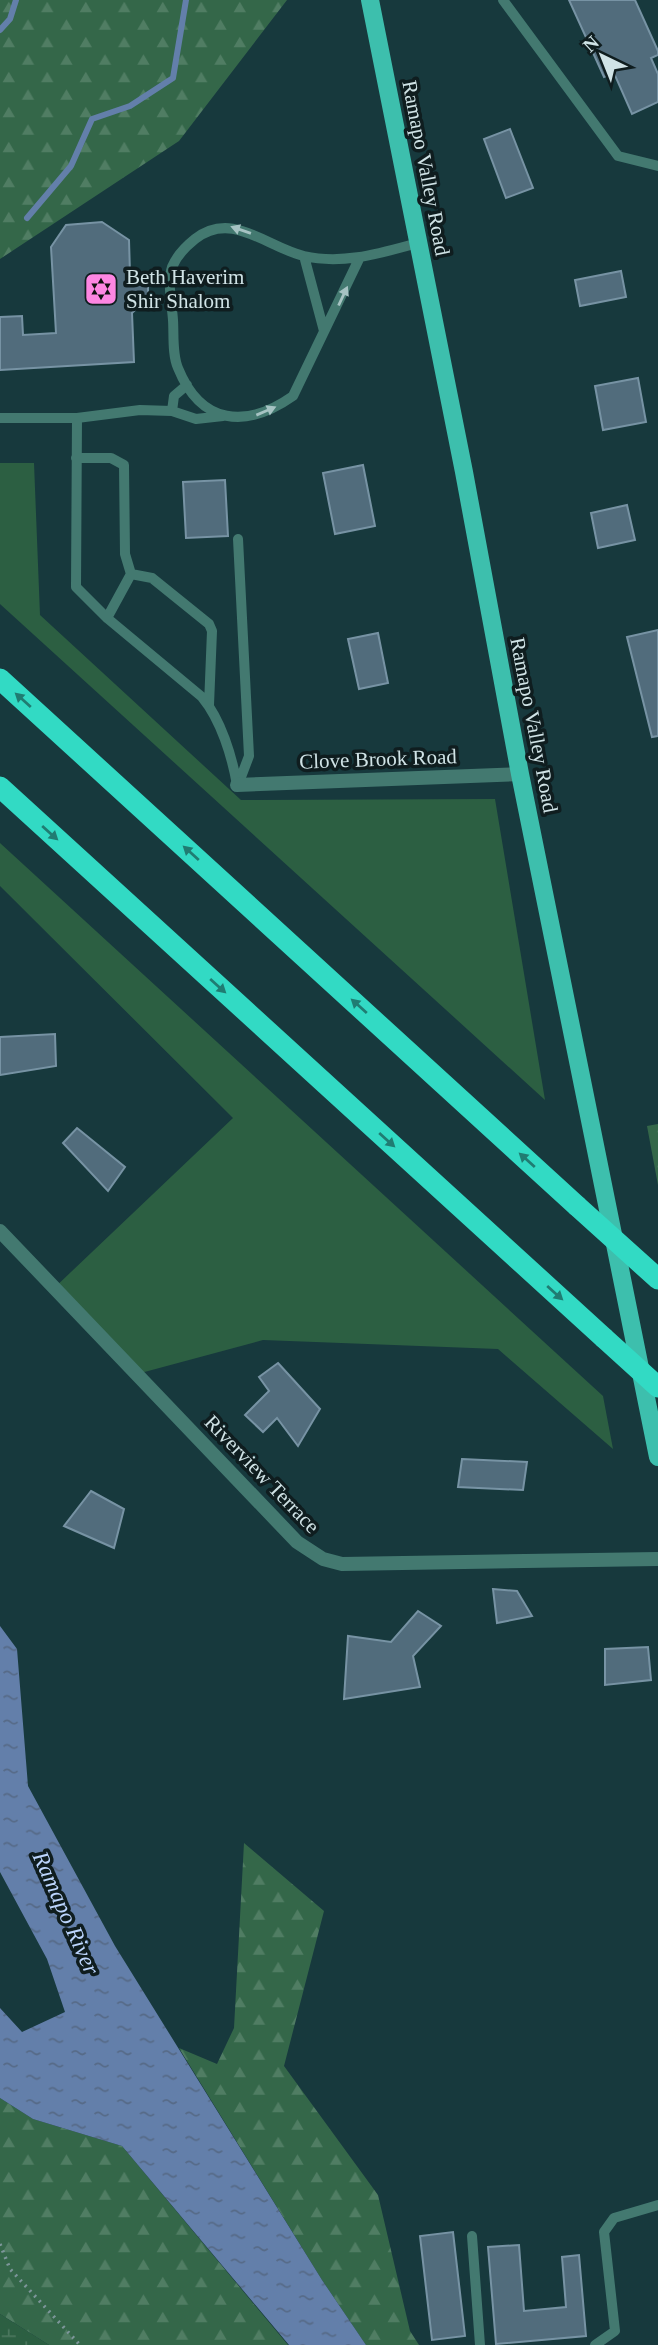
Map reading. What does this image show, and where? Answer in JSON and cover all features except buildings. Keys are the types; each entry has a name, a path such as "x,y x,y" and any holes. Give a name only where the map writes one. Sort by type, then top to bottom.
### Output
{"highway":[{"path":"0,679 658,1279"},
{"path":"0,787 658,1387"}],"main road":[{"name":"Ramapo Valley Road","path":"370,0 520,774 658,1457"}],"street":[{"name":"Clove Brook Road","path":"237,785 520,774"},
{"name":"Riverview Terrace","path":"0,1231 297,1542 323,1559 342,1564 658,1559"}],"lane":[{"path":"503,0 618,156 658,166"},
{"path":"223,416 192,394 176,365 172,269 183,248 205,231 232,226 304,256 359,259 418,243"},
{"path":"304,256 324,331"},
{"path":"0,418 76,418 140,410 172,411 196,419 223,416 247,419 276,408 293,396 359,259"},
{"path":"172,411 174,396 187,385"},
{"path":"76,418 76,587 107,618 209,705"},
{"path":"76,457 111,458 124,465 125,555 131,574 107,618"},
{"path":"237,539 249,756 237,785"},
{"path":"131,574 152,578 209,624 212,631 209,705 233,763 237,785"},
{"path":"595,2345 615,2331 604,2232 614,2218 658,2205"},
{"path":"472,2236 480,2345"}],"path":[{"path":"0,2244 10,2269 80,2345"}],"green space":[{"path":"0,0 287,0 179,141 0,259"},
{"path":"0,463 34,463 40,615 241,800 495,799 545,1100 0,604"},
{"path":"0,843 603,1396 613,1449 498,1349 263,1340 137,1374 51,1291 233,1118 0,886"},
{"path":"658,1124 658,1185 647,1126"},
{"path":"244,1843 324,1911 284,2066 378,2195 410,2331 419,2345 366,2345 322,2280 179,2048 217,2064 234,2028"},
{"path":"0,2098 33,2119 122,2146 288,2345 49,2345 0,2314"},
{"path":"0,2314 49,2345 0,2345"}],"water":[{"name":"Ramapo River","path":"0,1626 17,1649 28,1786 115,1946 322,2280 366,2345 289,2345 122,2146 33,2119 0,2098 0,2008 22,2032 65,2012 47,1959 0,1872"}],"waterway":[{"path":"0,30 10,19 16,0"},
{"path":"27,218 71,166 92,119 130,106 173,78 186,0"}],"place":[{"name":"Beth Haverim Shir Shalom","path":"101,289"}]}
